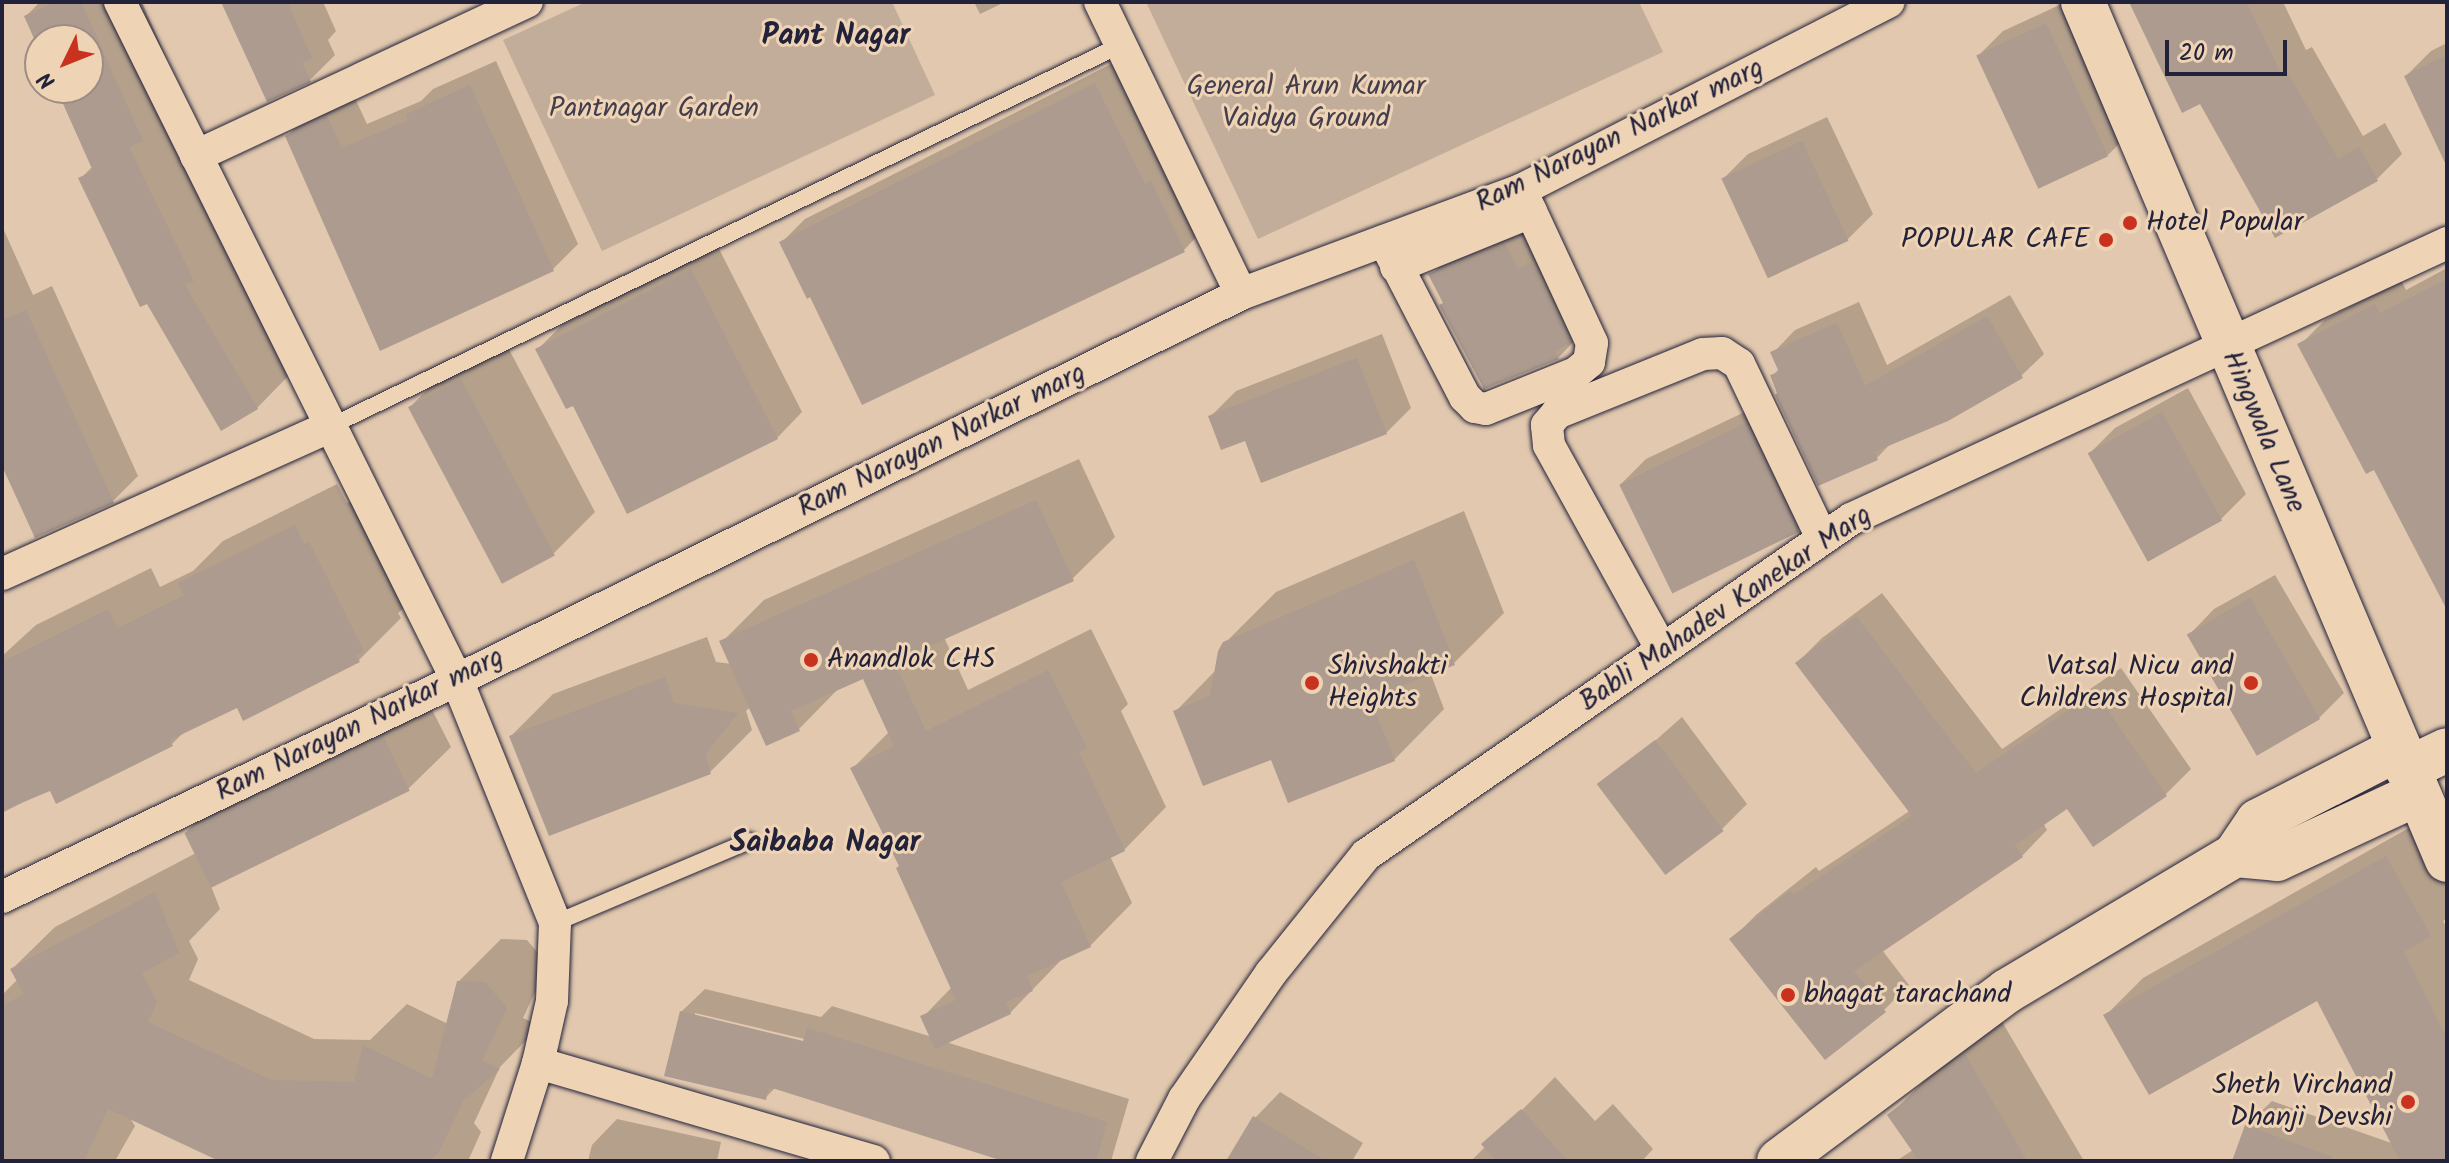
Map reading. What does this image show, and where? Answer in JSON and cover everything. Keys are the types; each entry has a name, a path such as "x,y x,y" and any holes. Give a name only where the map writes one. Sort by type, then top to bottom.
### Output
{"street":[{"path":"120,2 457,680 555,923 552,1001 538,1063 507,1161"},
{"path":"196,156 527,2"},
{"path":"1100,2 1241,294"},
{"name":"Ram Narayan Narkar marg","path":"2,897 457,680 1241,294 1390,254 1526,201 1889,2"},
{"name":"Hingwala Lane","path":"2083,2 2447,860"},
{"path":"1390,254 1446,364 1475,407 1486,409 1576,373 1589,362 1592,343 1526,201"},
{"name":"Babli Mahadev Kanekar Marg","path":"1152,1161 1184,1099 1271,973 1366,855 1851,519 2447,243"},
{"path":"1662,650 1549,445 1547,425 1557,413 1703,354 1722,353 1739,364 1822,538"},
{"path":"2,574 331,426"},
{"path":"1779,1161 2007,991 2235,855 2258,821 2407,770 2447,750"},
{"path":"538,1063 874,1161"}],"lane":[{"path":"331,426 1121,45"},
{"path":"555,923 749,841"}],"green space":[{"name":"Pantnagar Garden","path":"586,2 892,2 935,95 602,251 503,40"},
{"name":"General Arun Kumar Vaidya Ground","path":"1146,2 1639,2 1663,52 1258,239"}],"building":[{"path":"55,2 81,2 91,24 28,24 24,16"},
{"path":"221,2 287,2 312,58 302,63 311,82 267,102"},
{"path":"2129,2 2246,2 2281,73 2286,70 2338,159 2359,147 2378,181 2275,238 2200,104 2182,113"},
{"path":"2046,23 2108,156 2038,189 1976,56"},
{"path":"104,54 143,141 129,147 194,281 185,285 258,409 221,431 147,304 140,307 78,178 93,171 63,104 104,104"},
{"path":"2447,55 2447,167 2404,76"},
{"path":"1095,83 1145,184 1151,181 1185,252 862,405 810,297 807,299 779,242"},
{"path":"470,85 554,271 380,351 285,136 327,116 342,148 408,120 406,114"},
{"path":"1802,141 1848,241 1768,278 1721,179"},
{"path":"1505,243 1518,269 1532,263 1571,343 1555,351 1559,359 1484,389 1439,305 1443,303 1428,274"},
{"path":"691,269 778,439 627,514 573,406 566,409 535,349"},
{"path":"2447,279 2447,610 2374,470 2366,474 2297,344 2375,304 2380,313"},
{"path":"26,310 114,503 35,538 2,466 2,321"},
{"path":"1987,316 2023,378 1948,421 1874,452 1878,460 1818,486 1775,395 1777,393 1770,375 1779,372 1770,352 1837,323 1865,386"},
{"path":"1357,358 1387,434 1261,483 1245,441 1221,450 1208,416"},
{"path":"461,379 555,556 502,584 408,407"},
{"path":"2162,412 2222,520 2148,562 2088,453"},
{"path":"1746,423 1799,532 1672,594 1619,485"},
{"path":"1036,500 1074,581 894,662 926,731 1048,670 1087,748 1079,752 1125,851 1061,882 1091,947 1027,976 1033,991 1006,1002 1011,1014 935,1049 920,1016 956,1000 896,868 899,866 850,768 894,746 863,679 791,711 800,731 766,746 719,641"},
{"path":"295,525 304,544 309,542 364,651 356,655 360,662 243,721 237,708 170,740 173,746 56,804 50,791 2,811 2,662 108,609 118,628 184,595 178,583"},
{"name":"Shivshakti Heights","path":"1414,560 1455,665 1370,698 1395,761 1288,803 1271,760 1203,786 1173,711 1210,696 1218,651 1223,642"},
{"path":"2250,598 2320,719 2257,756 2187,634"},
{"path":"1856,616 1976,773 2095,692 2167,796 2093,847 2067,809 2015,845 2023,857 1854,971 1886,1012 1825,1060 1729,939 1790,891 1793,895 1912,816 1795,663"},
{"path":"665,677 674,703 738,713 705,755 711,774 549,836 509,736"},
{"path":"383,736 410,791 211,888 184,833"},
{"path":"1655,740 1724,831 1665,875 1597,784"},
{"path":"2386,856 2431,936 2404,952 2447,1039 2447,1161 2400,1161 2317,1001 2149,1095 2103,1015"},
{"path":"155,892 179,953 142,973 157,1002 148,1022 271,1080 354,1082 363,1045 432,1079 457,981 485,982 507,1008 482,1061 500,1069 463,1101 439,1152 429,1161 219,1161 108,1109 84,1161 2,1161 2,1006 24,994 10,969"},
{"path":"680,1011 803,1041 807,1028 1107,1122 1096,1161 1003,1161 769,1087 766,1100 664,1076"},
{"path":"1965,1054 2027,1161 1919,1161 1887,1115"},
{"path":"1521,1109 1568,1161 1496,1161 1481,1144"},
{"path":"1253,1116 1326,1161 1226,1161"},
{"path":"2245,1125 2333,1157 2332,1161 2232,1161"}],"place":[{"name":"Hotel Popular","path":"2130,223"},
{"name":"POPULAR CAFE","path":"2106,240"},
{"name":"Anandlok CHS","path":"811,660"},
{"name":"Shivshakti Heights","path":"1312,683"},
{"name":"Vatsal Nicu and Childrens Hospital","path":"2251,683"},
{"name":"bhagat tarachand","path":"1788,995"},
{"name":"Sheth Virchand Dhanji Devshi","path":"2408,1102"}],"district":[{"name":"Pant Nagar","path":"836,36"},
{"name":"Saibaba Nagar","path":"825,843"}]}
